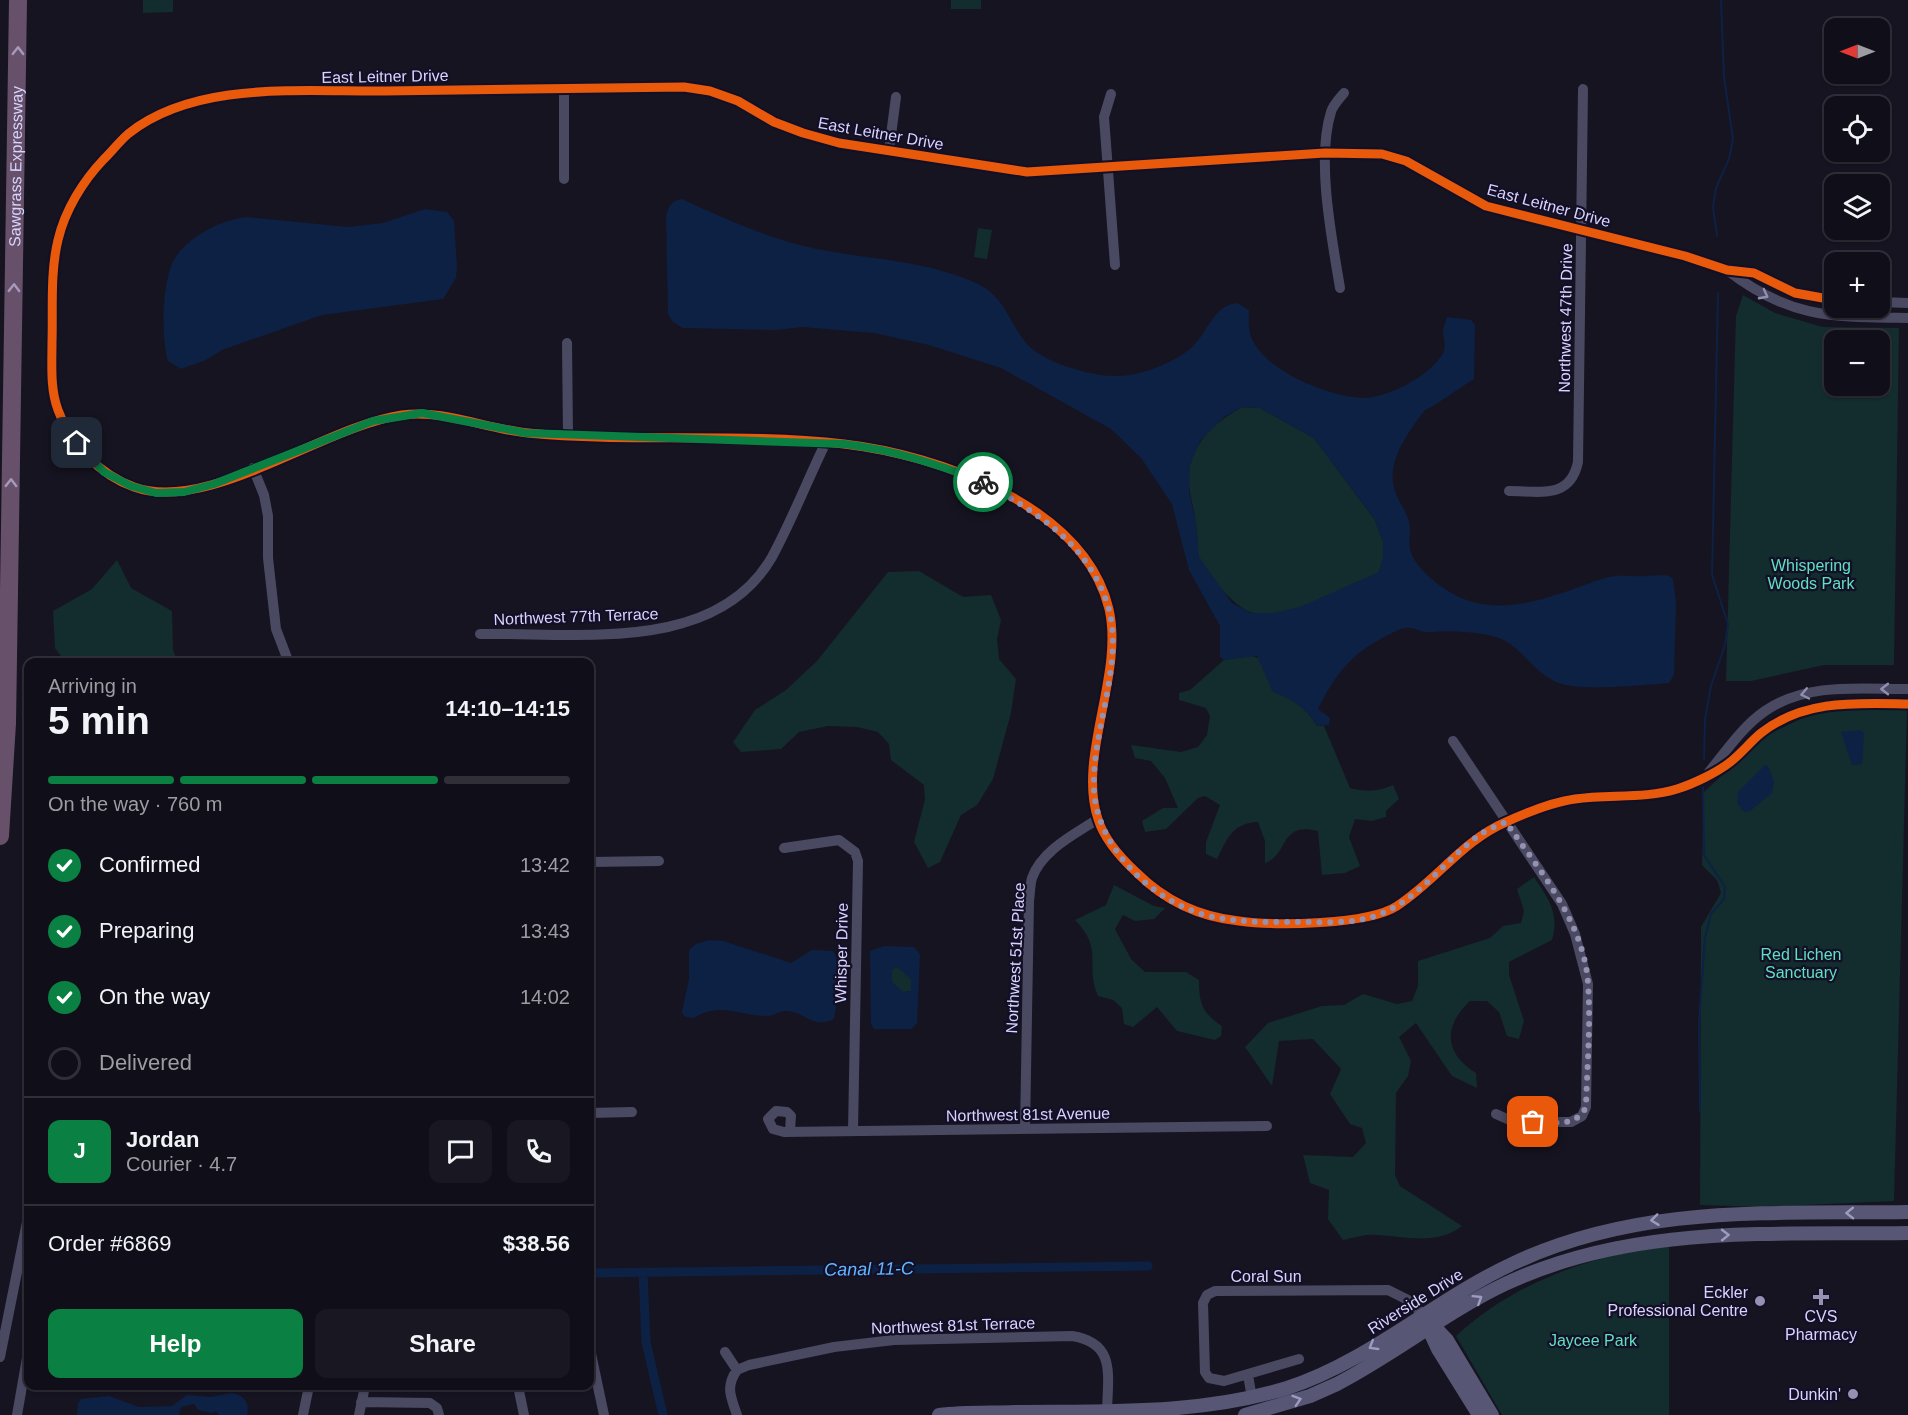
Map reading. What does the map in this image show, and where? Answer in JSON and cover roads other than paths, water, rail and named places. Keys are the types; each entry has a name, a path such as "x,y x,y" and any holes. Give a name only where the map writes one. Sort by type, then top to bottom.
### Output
{"highway":[{"name":"Sawgrass Expressway","path":"0,836 7,723 18,0"}],"street":[{"name":"East Leitner Drive","path":"1098,819 1094,782 1111,661 1112,634 1108,608 1098,580 1084,557 1064,534 1031,510 983,482 930,461 879,448 826,442 526,433 422,413 373,421 214,484 184,492 156,493 131,486 104,472 85,455 68,432 57,409 52,381 53,278 58,238 73,201 97,166 128,134 157,116 189,102 236,94 684,87 710,91 803,133 839,143 1027,172 1325,153 1382,154 1406,161 1486,206 1685,256 1727,270 1754,273 1795,293 1824,299"},
{"path":"564,88 564,179"},
{"name":"Northwest 47th Drive","path":"1509,491 1550,492 1563,488 1574,478 1578,462 1583,88"},
{"path":"1340,288 1329,222 1325,153 1331,111 1344,93"},
{"path":"1111,94 1104,117 1115,265"},
{"name":"East Leitner Drive","path":"889,150 896,97"},
{"name":"East Leitner Drive","path":"1727,270 1761,293 1789,307 1824,315"},
{"path":"1805,311 1808,297"},
{"path":"1890,302 1908,303"},
{"name":"East Leitner Drive","path":"1890,315 1908,318"},
{"path":"567,344 568,435"},
{"name":"Northwest 77th Terrace","path":"480,634 635,633 686,624 715,611 740,596 771,558 826,442"},
{"path":"253,468 264,495 268,516 268,558 276,629 286,658"},
{"path":"1707,774 1764,712 1791,697 1828,690 1908,689"},
{"path":"1098,819 1124,860 1145,881 1172,901 1203,914 1240,922 1340,922 1374,916 1395,908 1480,834 1550,804 1574,799 1678,788 1726,766 1773,724 1816,706 1843,703 1908,704"},
{"path":"1453,741 1562,903 1585,963 1588,984 1586,1107 1582,1116 1571,1122 1514,1122 1496,1114"},
{"name":"Northwest 51st Place","path":"1025,1129 1029,901 1032,878 1043,860 1054,850 1098,819"},
{"name":"Whisper Drive","path":"784,848 839,840 855,852 858,861 853,1131"},
{"path":"594,862 659,861"},
{"path":"594,1113 632,1112"},
{"name":"Northwest 81st Avenue","path":"790,1130 1267,1125"},
{"name":"Riverside Drive","path":"939,1415 1107,1413 1201,1407 1252,1398 1289,1387 1336,1368 1478,1281 1540,1251 1587,1235 1643,1222 1694,1215 1908,1212"},
{"name":"Riverside Drive","path":"1245,1415 1294,1401 1337,1384 1486,1294 1544,1268 1591,1252 1643,1241 1712,1236 1908,1233"},
{"path":"0,1357 24,1237"},
{"name":"Coral Sun","path":"1299,1359 1248,1376 1216,1380 1209,1378 1204,1372 1203,1303 1207,1295 1215,1291 1388,1290 1410,1301 1424,1315"},
{"path":"1424,1315 1492,1415"},
{"path":"1432,1328 1479,1415"},
{"name":"Northwest 81st Terrace","path":"737,1370 749,1365 834,1347 894,1340 1072,1336 1086,1338 1100,1345 1106,1356 1107,1413"},
{"path":"725,1352 737,1370 729,1381 728,1390 737,1415"},
{"path":"594,1368 604,1415"},
{"path":"17,1415 24,1375"},
{"path":"1248,1376 1252,1398"},
{"path":"303,1415 308,1390"},
{"path":"358,1415 363,1390"},
{"path":"519,1390 524,1415"},
{"path":"361,1402 430,1403 437,1408 439,1415"}],"water":[{"path":"682,199 725,219 784,241 822,250 913,264 957,275 978,284 994,295 1026,343 1044,357 1082,371 1108,376 1137,373 1156,368 1174,359 1196,343 1222,309 1237,303 1249,310 1250,334 1258,349 1284,371 1317,388 1351,397 1375,397 1398,389 1420,377 1437,361 1444,350 1443,330 1447,317 1471,320 1475,325 1474,379 1425,410 1401,446 1394,467 1394,488 1409,522 1410,549 1417,564 1435,582 1465,599 1485,604 1505,605 1545,598 1610,577 1669,576 1673,579 1676,603 1674,675 1669,683 1611,687 1566,685 1548,678 1514,647 1499,638 1475,633 1425,632 1405,628 1372,644 1345,667 1337,676 1318,709 1330,718 1329,725 1317,726 1309,714 1298,705 1273,692 1257,656 1224,660 1220,657 1220,626 1189,570 1172,504 1141,458 1111,429 1001,368 929,345 874,333 802,327 775,330 683,328 673,322 668,314 666,218 670,205","holes":["1242,407 1260,408 1314,438 1375,520 1383,542 1383,559 1379,572 1300,607 1273,613 1251,613 1232,603 1199,557 1196,523 1189,491 1190,464 1200,441 1224,417"]},
{"path":"425,209 447,212 454,221 456,278 443,299 322,315 222,350 206,360 181,369 168,361 164,337 164,307 168,277 177,255 199,235 227,221 246,217 348,227 383,223"},
{"path":"1861,730 1864,733 1862,764 1852,765 1841,732"},
{"path":"1765,765 1768,766 1774,781 1772,793 1750,811 1744,812 1737,803 1738,792"},
{"path":"709,940 723,941 791,963 812,950 833,951 839,975 834,1019 819,1022 792,1012 783,1011 767,1016 721,1010 703,1013 694,1018 685,1017 682,1012 689,979 689,950 696,944"},
{"path":"884,946 914,947 920,954 917,1023 911,1029 874,1029 871,1024 870,951","holes":["897,967 911,979 911,991 903,992 892,982 892,969"]},
{"path":"232,1393 245,1400 248,1407 247,1415 219,1415 216,1411 213,1413 198,1410 194,1404 181,1407 179,1415 77,1415 78,1403 81,1399 109,1396 139,1407 172,1406 187,1395 211,1397"}],"waterway":[{"path":"1717,236 1713,207 1716,188 1729,159 1733,139 1724,77 1721,0"},
{"path":"1704,759 1705,719 1711,686 1725,645 1728,624 1712,575 1718,293"},
{"path":"1700,1111 1699,1022 1705,938 1711,914 1724,899 1725,887 1704,855 1703,787"},
{"name":"Canal 11-C","path":"594,1273 1148,1266"},
{"path":"643,1272 646,1342 663,1415"}],"place":[{"name":"CVS Pharmacy","path":"1821,1297"},
{"name":"Eckler Professional Centre","path":"1760,1301"},
{"name":"Dunkin'","path":"1853,1394"}],"park label":[{"name":"Whispering Woods Park","path":"1811,574"},
{"name":"Red Lichen Sanctuary","path":"1801,963"},
{"name":"Jaycee Park","path":"1593,1340"}]}
